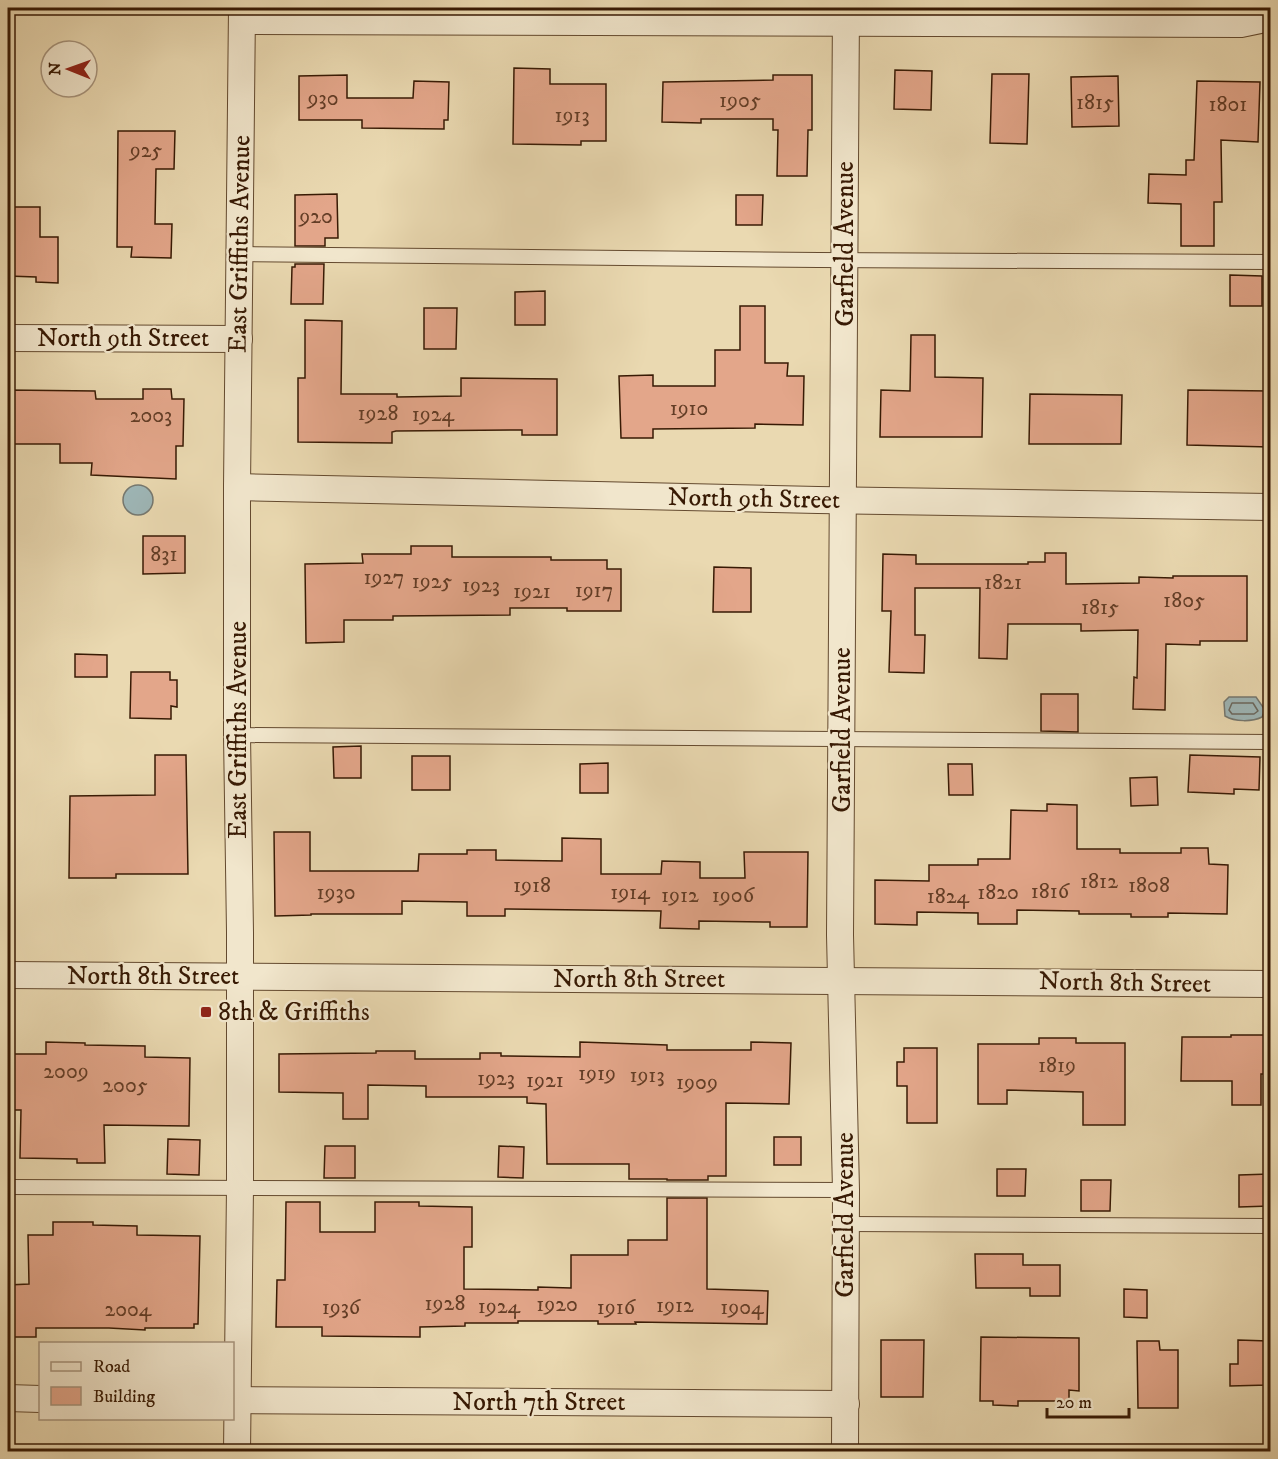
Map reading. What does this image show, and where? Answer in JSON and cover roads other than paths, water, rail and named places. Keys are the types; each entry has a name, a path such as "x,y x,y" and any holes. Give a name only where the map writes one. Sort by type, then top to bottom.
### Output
{"street":[{"path":"242,14 1000,16 1241,24 1270,18"},
{"name":"East Griffiths Avenue","path":"237,1452 235,1400 240,1187 240,976 237,488 242,14"},
{"name":"Garfield Avenue","path":"845,1452 846,1190 841,980 846,16"},
{"name":"North 9th Street","path":"8,338 239,339"},
{"name":"North 9th Street","path":"237,488 844,501 1270,507"},
{"name":"North 8th Street","path":"8,975 1270,984"},
{"path":"8,1398 39,1398"},
{"name":"North 7th Street","path":"235,1400 846,1404"}],"lane":[{"path":"241,254 1270,262"},
{"path":"237,735 1270,742"},
{"path":"8,1187 846,1190"},
{"path":"845,1224 1270,1226"}],"water":[{"path":"138,485 149,489 153,500 149,511 138,515 127,511 123,500 127,489"},
{"path":"1229,697 1256,697 1265,710 1262,717 1244,721 1225,716 1224,702"}],"place":[{"name":"8th & Griffiths","path":"206,1012"}]}
